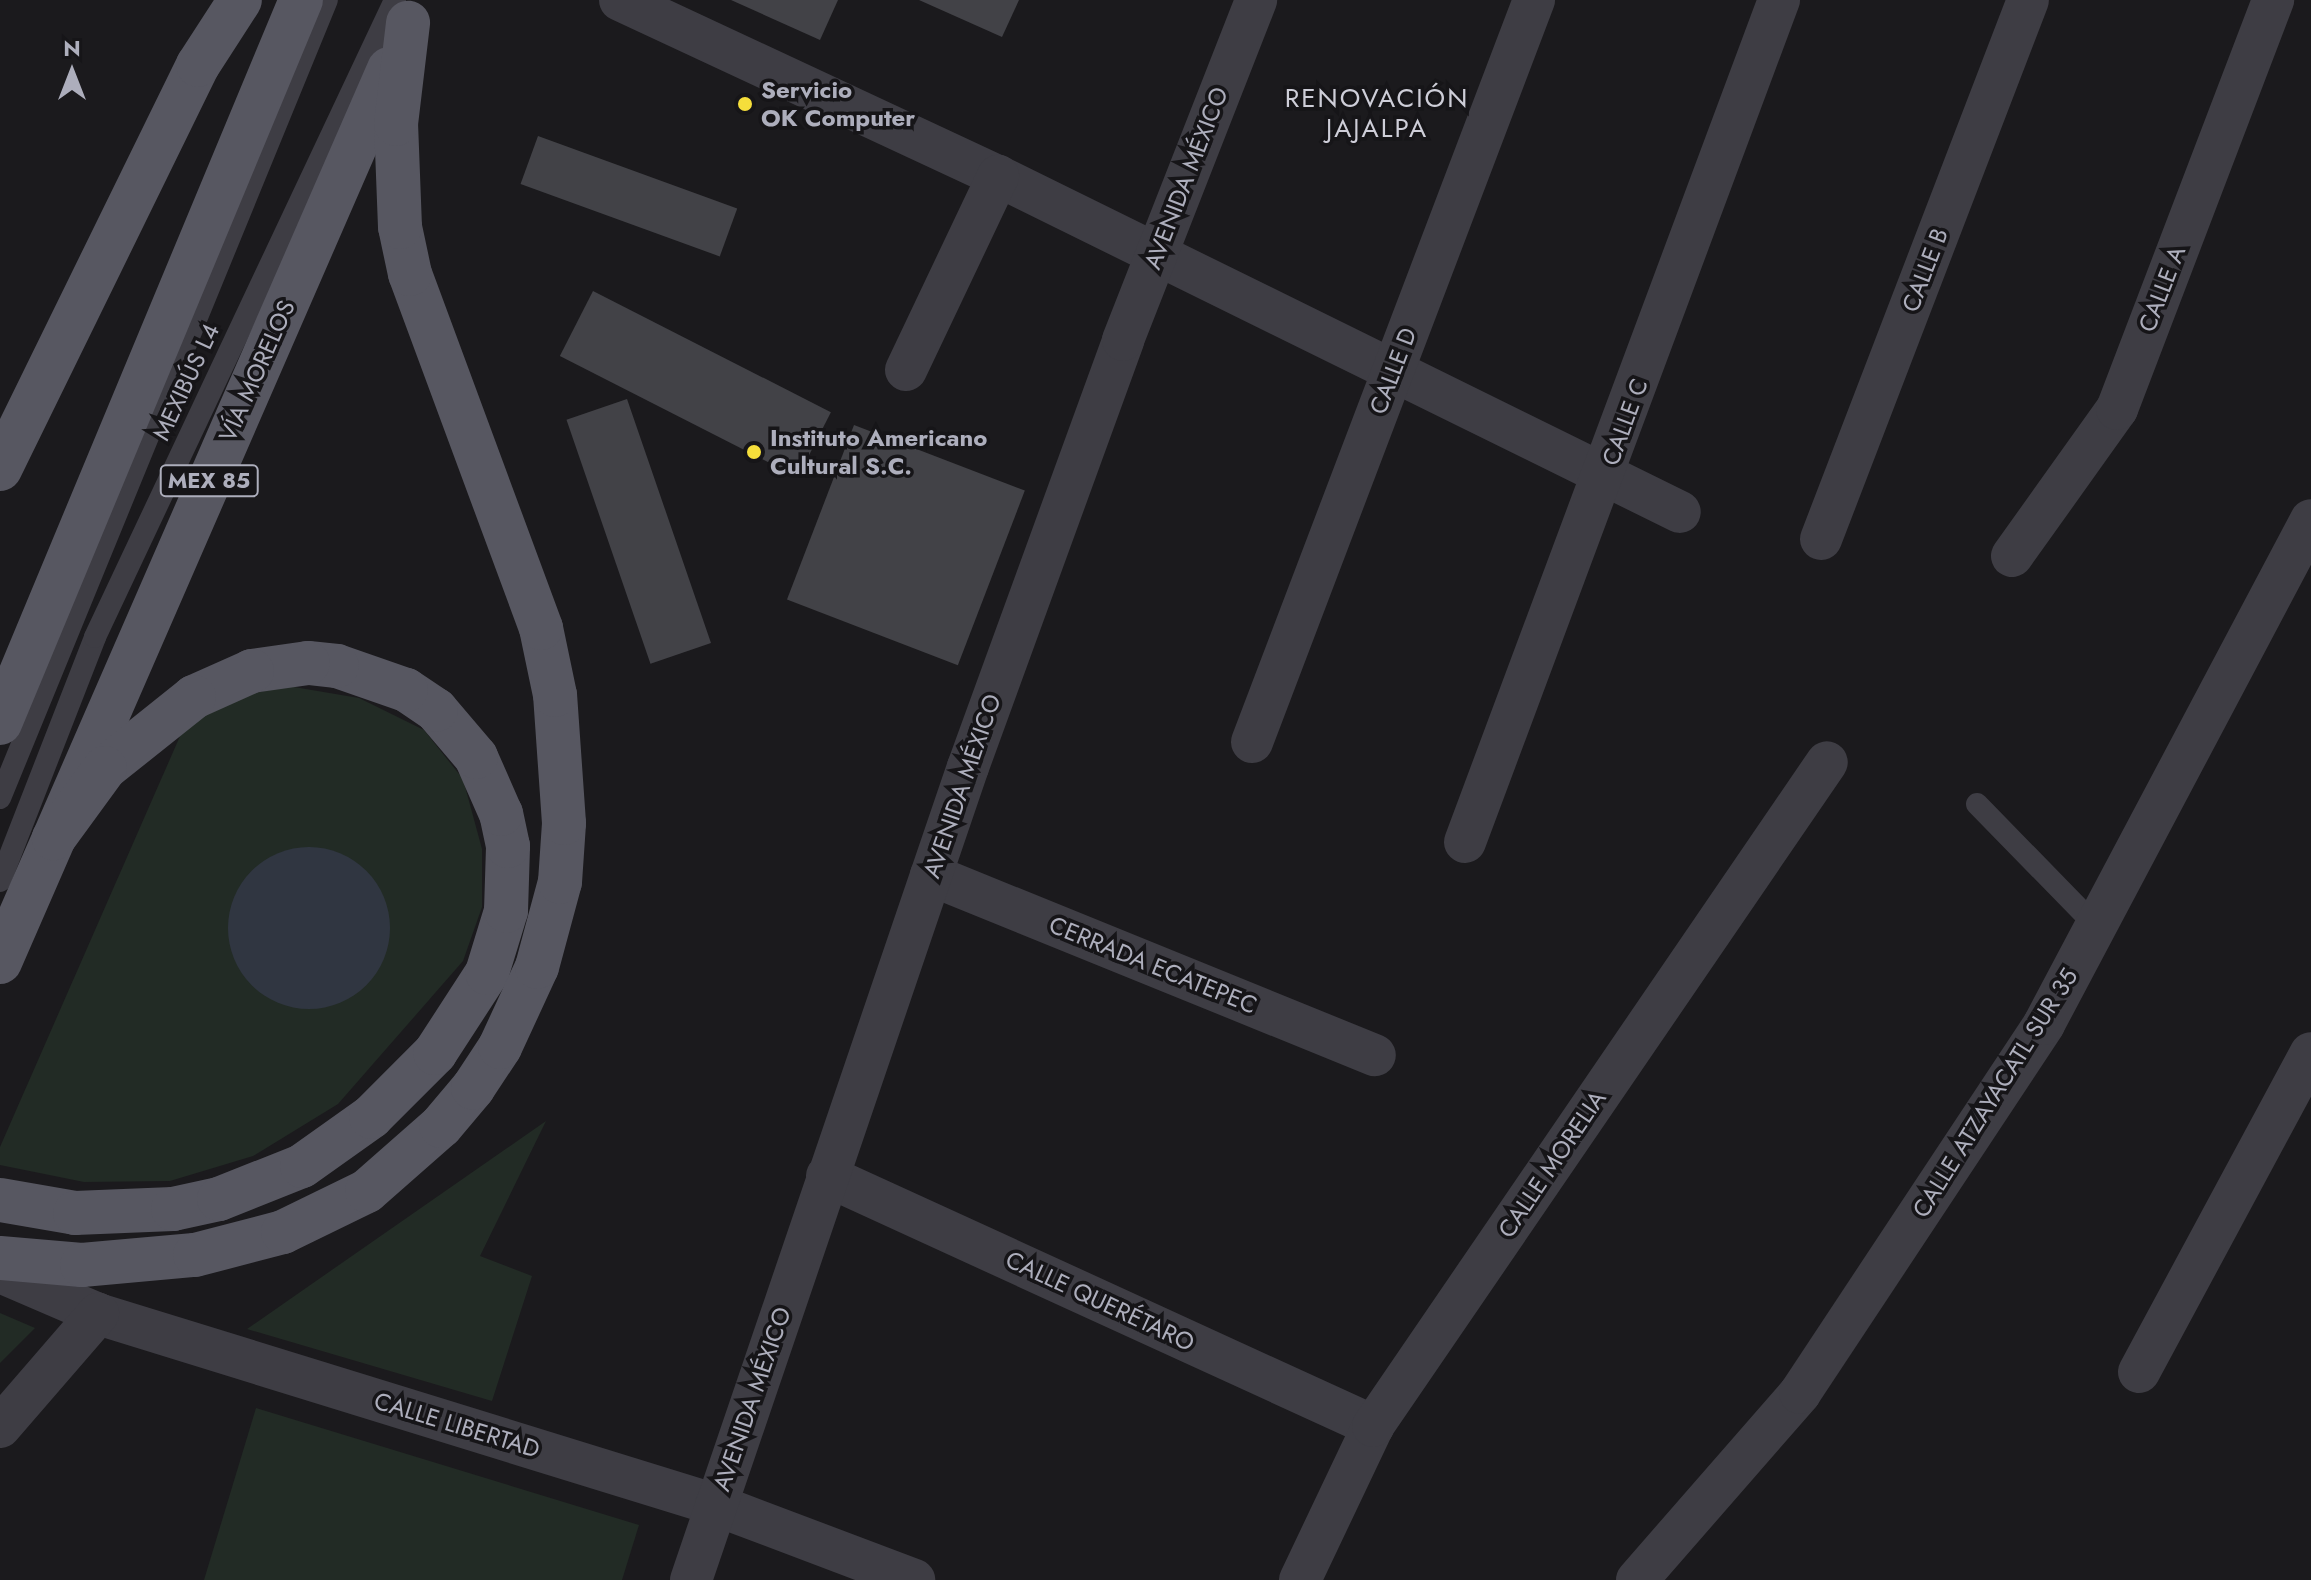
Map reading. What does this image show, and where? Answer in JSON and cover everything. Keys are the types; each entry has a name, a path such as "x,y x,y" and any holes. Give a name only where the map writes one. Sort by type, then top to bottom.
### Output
{"main road":[{"path":"0,469 179,101 240,0"},
{"path":"0,723 301,0"},
{"path":"0,1258 82,1265 195,1255 283,1232 367,1191 415,1152 473,1088 500,1047 537,967 560,882 564,823 555,695 541,628 410,274 400,227 396,124 407,8"},
{"name":"VÍA MORELOS","path":"0,962 407,8"},
{"path":"0,1200 75,1213 173,1209 249,1190 302,1166 371,1117 435,1053 487,973 506,911 508,846 501,814 476,757 436,710 406,690 337,666 308,663 252,671 194,697 145,731 105,768 54,838"}],"street":[{"path":"620,0 998,176 1680,512"},
{"name":"AVENIDA MÉXICO","path":"691,1580 931,875 1156,254 1256,0"},
{"name":"CALLE D","path":"1252,742 1534,0"},
{"name":"CALLE C","path":"1465,842 1605,476 1779,0"},
{"name":"CALLE B","path":"1821,539 2028,0"},
{"name":"CALLE A","path":"2012,556 2117,409 2273,0"},
{"path":"906,370 998,176"},
{"name":"CALLE ATZAYACATL SUR 35","path":"1637,1580 1800,1393 2044,1024 2311,520"},
{"name":"CALLE MORELIA","path":"1300,1580 1373,1426 1827,762"},
{"name":"CERRADA ECATEPEC","path":"931,875 1375,1055"},
{"path":"2139,1372 2311,1053"},
{"name":"CALLE QUERÉTARO","path":"827,1176 1373,1426"},
{"name":"CALLE LIBERTAD","path":"0,1272 98,1314 716,1505 914,1580"},
{"path":"0,1427 98,1314"}],"lane":[{"name":"MEXIBÚS L4","path":"0,798 327,0"},
{"name":"MEXIBÚS L4","path":"0,881 95,637 407,8"},
{"path":"1977,804 2097,927"}],"shaded area":[{"path":"288,686 359,698 424,730 463,779 482,849 482,907 463,961 338,1104 253,1156 170,1181 84,1182 0,1165 0,1147 184,727 230,698"},
{"path":"309,847 340,853 366,871 384,897 390,928 384,959 366,985 340,1003 309,1009 278,1003 252,985 234,959 228,928 234,897 252,871 278,853"},
{"path":"546,1121 480,1256 532,1276 492,1401 247,1329"},
{"path":"0,1313 35,1328 0,1363"},
{"path":"256,1408 639,1525 622,1580 204,1580"}],"building":[{"path":"731,0 838,0 820,40"},
{"path":"919,0 1019,0 1002,37"},
{"path":"538,136 737,209 720,256 521,184"},
{"path":"593,291 831,412 798,477 560,356"},
{"path":"627,399 711,643 650,664 566,420"},
{"path":"854,425 1025,491 958,665 787,600"}],"place":[{"name":"Servicio OK Computer","path":"745,104"},
{"name":"Instituto Americano Cultural S.C.","path":"754,452"}],"district":[{"name":"RENOVACIÓN JAJALPA","path":"1377,114"}]}
